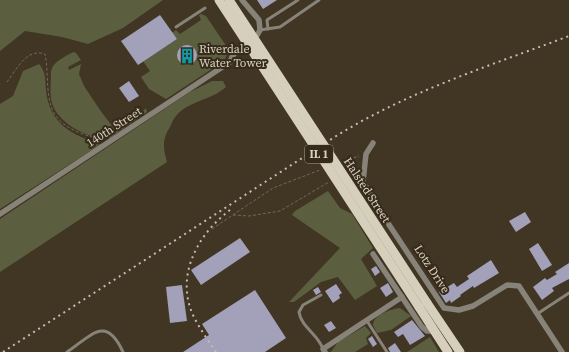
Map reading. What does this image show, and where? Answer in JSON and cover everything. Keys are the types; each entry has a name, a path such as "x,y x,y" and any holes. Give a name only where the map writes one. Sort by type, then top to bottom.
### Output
{"main road":[{"name":"Halsted Street","path":"219,0 423,305 460,352"},
{"name":"Halsted Street","path":"229,0 423,305 435,331 448,352"}],"street":[{"path":"242,0 259,20 260,30"},
{"name":"140th Street","path":"0,214 222,69 230,62 234,52 254,38 260,30"},
{"name":"Lotz Drive","path":"373,143 366,154 363,182 380,211 444,308 459,310 473,306 507,285 520,286 562,352"},
{"name":"Halsted Street","path":"373,254 422,327 427,331 435,331"},
{"path":"324,351 402,297"}],"lane":[{"path":"268,29 267,20 298,0"},
{"path":"260,30 280,27 319,0"},
{"path":"176,27 205,8"},
{"path":"537,314 569,293"},
{"path":"321,295 303,305 299,312 301,320 318,338 324,351"},
{"path":"367,321 387,352"},
{"path":"67,352 96,332 103,330 111,332 117,338 123,352"}],"path":[{"path":"7,82 21,62 30,55 38,52 46,54 49,96 54,113 77,132 90,137 112,141"},
{"path":"338,163 366,154"},
{"path":"344,176 365,167"},
{"path":"212,229 274,188 324,168"},
{"path":"233,215 249,216 280,211 330,181"}],"green space":[{"path":"0,0 163,0 123,28 88,44 62,37 25,31 0,51"},
{"path":"201,14 206,16 229,50 224,61 166,99 149,89 141,77 150,71 143,61 177,39 172,33 176,30 180,34 201,20 199,15"},
{"path":"73,52 76,53 81,60 68,67 69,70 81,64 79,74 84,86 115,130 139,115 146,108 147,112 110,138 94,137 69,125 62,119 53,106 51,94 51,72 56,63"},
{"path":"39,64 44,73 48,101 57,119 72,132 90,141 101,144 0,209 0,104 13,96 23,71"},
{"path":"212,81 223,81 226,87 214,95 187,107 175,117 164,140 167,162 0,272 0,219 190,92"},
{"path":"328,191 340,208 352,214 373,248 361,259 377,286 355,300 338,277 321,282 294,302 289,302 340,248 292,215 295,211"},
{"path":"400,308 411,316 391,330 377,333 373,325 376,318 388,311"},
{"path":"365,326 371,333 366,338 368,344 355,352 331,352 338,342"},
{"path":"430,337 439,352 407,352"}],"building":[{"path":"257,0 277,0 263,9"},
{"path":"160,15 177,39 138,65 121,41"},
{"name":"Riverdale Water Tower","path":"187,45 194,48 197,55 194,62 187,65 180,62 177,55 180,48"},
{"path":"129,81 139,96 129,102 119,88"},
{"path":"525,212 531,222 516,232 509,221"},
{"path":"240,238 250,252 201,285 191,270"},
{"path":"538,243 552,265 542,271 529,249"},
{"path":"491,260 499,273 474,288 473,286 451,303 450,300 446,303 439,292 454,283 457,287 469,279 467,276"},
{"path":"569,263 569,279 552,288 554,291 542,300 533,287 545,278 547,280 557,274 555,272"},
{"path":"376,266 380,272 375,276 371,269"},
{"path":"388,283 393,292 386,297 380,288"},
{"path":"336,284 342,293 339,295 340,298 333,303 325,291"},
{"path":"182,285 187,321 170,323 166,287"},
{"path":"318,287 321,292 316,295 313,290"},
{"path":"255,290 286,338 265,352 183,352 209,335 202,324"},
{"path":"412,320 425,336 410,345 403,334 398,337 394,332"},
{"path":"331,321 336,328 329,332 324,325"},
{"path":"372,336 377,344 373,347 368,339"},
{"path":"395,343 401,352 390,352 388,348"}],"railway":[{"path":"3,352 333,138 361,122 389,107 448,81 569,36"},
{"path":"216,352 193,315 188,300 188,271 199,243 218,220 230,210"}],"place":[{"name":"Riverdale Water Tower","path":"187,56"}]}
